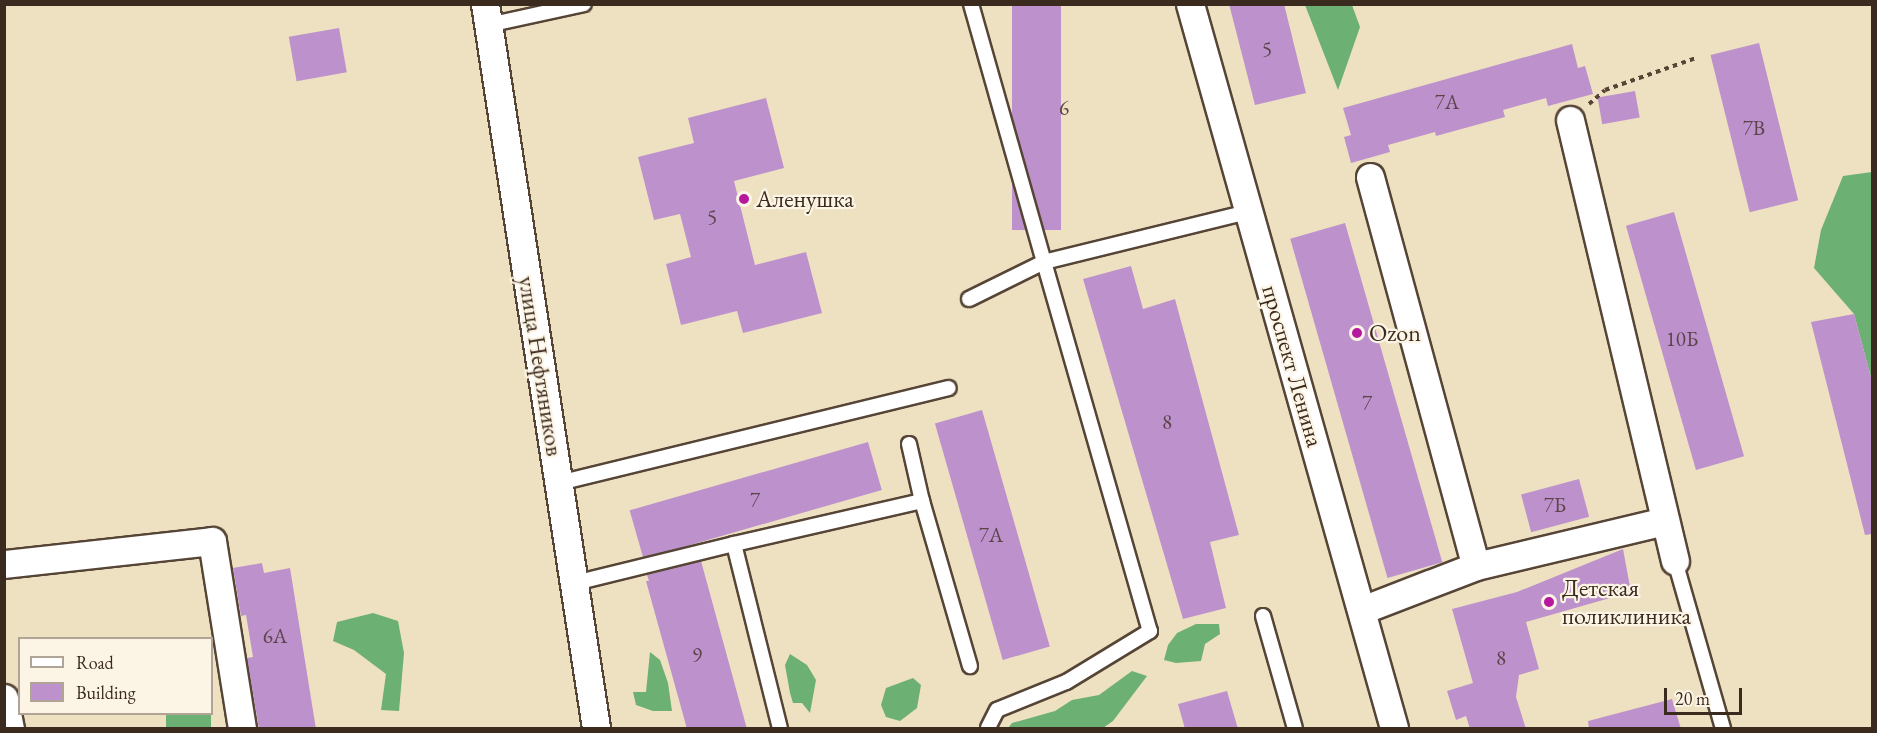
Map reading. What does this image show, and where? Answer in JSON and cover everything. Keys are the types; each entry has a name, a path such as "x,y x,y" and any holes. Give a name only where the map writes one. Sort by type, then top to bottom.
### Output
{"street":[{"name":"проспект Ленина","path":"1190,4 1394,729"},
{"name":"улица Нефтяников","path":"487,15 596,729"},
{"path":"1570,120 1675,561"},
{"path":"1370,177 1476,566"},
{"path":"1362,610 1476,566 1665,520"},
{"path":"4,564 212,541 242,729"},
{"path":"4,698 10,729"}],"lane":[{"path":"487,15 584,4"},
{"path":"971,4 1150,631 1066,682 997,710 988,729"},
{"path":"969,298 1044,262 1248,212"},
{"path":"559,483 949,388"},
{"path":"909,444 922,501 969,666"},
{"path":"575,583 922,501"},
{"path":"734,544 780,729"},
{"path":"1675,561 1723,729"},
{"path":"1263,615 1295,729"}],"path":[{"path":"1570,120 1605,90 1696,58"}],"green space":[{"path":"1305,5 1352,5 1360,27 1338,90"},
{"path":"1872,172 1872,381 1854,314 1814,268 1821,230 1843,176"},
{"path":"373,613 398,621 404,653 399,711 381,710 386,674 354,650 333,641 337,622"},
{"path":"1196,624 1219,624 1220,634 1205,644 1201,661 1176,663 1164,660 1168,645 1177,633"},
{"path":"650,652 660,660 668,683 672,711 653,711 636,705 633,692 646,692"},
{"path":"790,654 807,665 816,680 810,713 802,703 793,703 785,665"},
{"path":"1132,671 1147,676 1113,721 1103,728 1008,728 1012,723 1055,711 1072,700 1099,695"},
{"path":"913,678 921,685 917,708 900,721 886,717 881,705 886,688"},
{"path":"166,715 211,715 211,728 166,728"}],"building":[{"path":"1012,4 1061,4 1061,230 1012,230"},
{"path":"1229,4 1284,4 1306,93 1255,105"},
{"path":"339,28 347,72 297,81 289,37"},
{"path":"1759,43 1798,200 1750,212 1710,55"},
{"path":"1572,44 1578,68 1585,66 1593,94 1548,106 1546,98 1503,110 1505,117 1436,136 1435,132 1388,145 1390,152 1351,163 1344,137 1351,135 1343,108"},
{"path":"1635,91 1640,118 1602,124 1598,98"},
{"path":"766,98 784,168 734,181 755,265 806,252 822,313 743,333 737,311 681,325 666,264 691,257 680,214 654,220 638,157 694,143 688,118"},
{"path":"1674,212 1744,456 1696,470 1626,226"},
{"path":"1345,223 1442,562 1388,578 1290,239"},
{"path":"1131,266 1143,309 1175,299 1239,535 1210,542 1226,608 1183,619 1083,279"},
{"path":"1854,314 1872,381 1872,534 1865,535 1811,322"},
{"path":"982,410 1050,646 1003,660 935,424"},
{"path":"868,442 882,490 643,558 630,510"},
{"path":"1579,479 1589,517 1531,532 1521,495"},
{"path":"1623,549 1631,592 1526,622 1539,669 1519,675 1516,697 1526,729 1470,729 1466,716 1456,720 1447,691 1473,683 1452,609 1517,592"},
{"path":"701,561 747,729 687,729 646,581 649,581 647,575"},
{"path":"262,563 264,573 290,568 316,729 259,729 247,658 253,657 246,615 241,616 233,568"},
{"path":"1227,691 1238,729 1185,729 1178,704"},
{"path":"1672,699 1681,729 1589,729 1588,721"}],"place":[{"name":"Аленушка","path":"744,199"},
{"name":"Ozon","path":"1357,333"},
{"name":"Детская поликлиника","path":"1549,602"}]}
